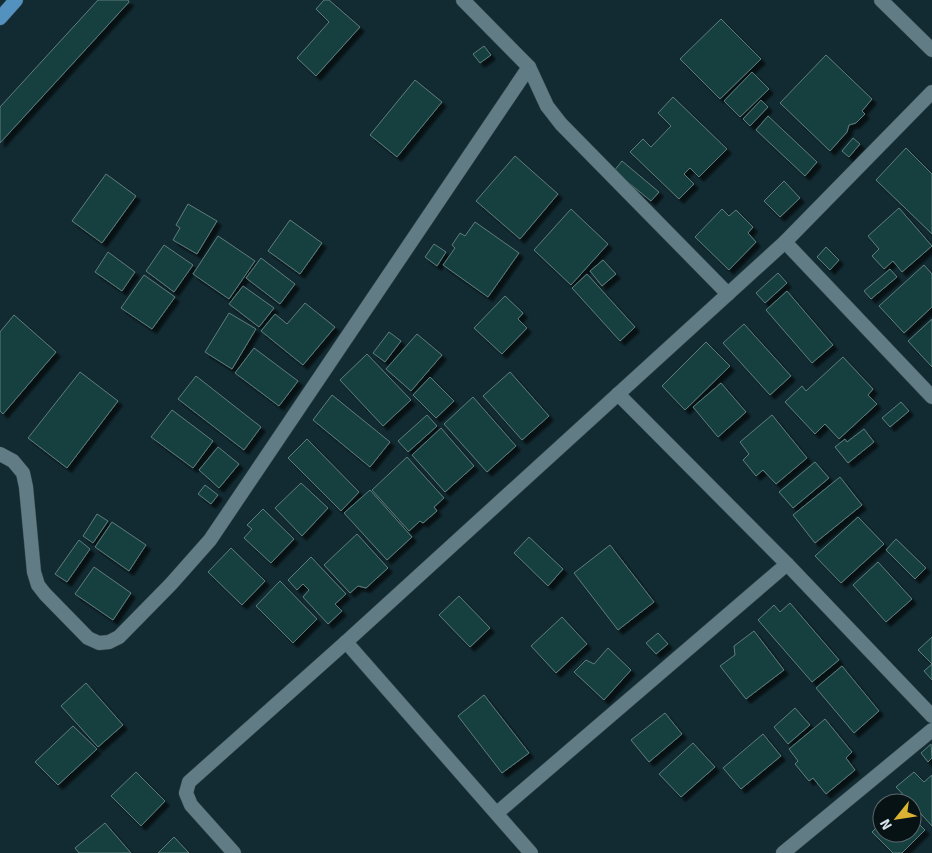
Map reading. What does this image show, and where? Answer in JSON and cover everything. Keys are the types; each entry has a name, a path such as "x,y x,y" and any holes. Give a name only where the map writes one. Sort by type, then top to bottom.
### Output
{"main road":[{"path":"0,18 16,0"}],"street":[{"path":"463,0 529,68 548,106 561,124 728,294"},
{"path":"882,0 932,50"},
{"path":"0,454 13,461 23,473 34,572 38,585 88,638 99,643 110,642 119,637 171,584 210,540 529,68"},
{"path":"234,853 191,805 186,793 189,782 346,642 784,242 932,92"},
{"path":"784,242 932,397"},
{"path":"618,394 787,564 932,716"},
{"path":"496,813 787,564"},
{"path":"346,642 531,853"},
{"path":"782,853 932,730"}],"building":[{"path":"98,0 128,0 129,2 0,143 0,107"},
{"path":"324,0 329,0 360,27 316,76 297,58 329,22 316,9"},
{"path":"721,19 761,59 720,99 680,59"},
{"path":"484,46 491,55 480,63 473,54"},
{"path":"826,55 872,99 862,111 865,114 856,123 849,125 847,132 830,151 780,103"},
{"path":"752,72 769,89 740,117 724,101"},
{"path":"415,80 442,102 397,157 370,135"},
{"path":"673,97 727,149 699,177 690,168 684,174 694,184 679,199 630,152 643,139 651,147 671,126 658,113"},
{"path":"761,100 768,107 750,126 743,119"},
{"path":"768,116 817,162 805,176 756,130"},
{"path":"853,138 860,144 849,157 842,151"},
{"path":"906,148 932,174 932,234 876,180"},
{"path":"515,156 558,194 520,239 476,201"},
{"path":"622,161 659,192 651,201 614,171"},
{"path":"106,174 136,196 102,243 72,221"},
{"path":"784,181 800,198 780,217 764,201"},
{"path":"188,204 217,221 197,254 173,240 180,228 176,225"},
{"path":"899,208 932,246 902,272 893,261 884,269 872,256 879,249 868,236"},
{"path":"571,209 608,244 571,285 534,250"},
{"path":"722,209 729,216 736,210 753,227 748,233 756,242 729,270 695,237"},
{"path":"290,220 322,243 300,274 268,251"},
{"path":"475,222 519,253 488,297 443,265 455,248 452,245 460,233 465,236"},
{"path":"218,236 255,261 229,299 193,274"},
{"path":"434,244 446,252 437,266 425,257"},
{"path":"164,245 193,265 174,292 146,271"},
{"path":"826,247 839,260 830,270 817,257"},
{"path":"108,252 135,272 122,291 95,272"},
{"path":"261,258 295,284 280,304 246,278"},
{"path":"603,260 616,274 602,286 590,271"},
{"path":"924,265 932,274 932,307 904,333 879,306"},
{"path":"890,269 897,277 871,299 864,291"},
{"path":"778,273 787,283 765,303 756,293"},
{"path":"587,274 635,327 620,341 572,288"},
{"path":"144,275 175,297 152,329 121,308"},
{"path":"243,286 274,308 259,327 229,304"},
{"path":"787,291 833,345 812,363 766,310"},
{"path":"505,296 523,313 518,319 527,328 502,354 474,328"},
{"path":"305,303 335,327 303,365 261,331 275,314 287,324"},
{"path":"229,313 256,329 232,369 205,352"},
{"path":"14,315 56,352 3,414 0,411 0,332"},
{"path":"932,319 932,367 908,341"},
{"path":"744,324 791,376 770,395 723,343"},
{"path":"389,332 401,341 385,362 373,353"},
{"path":"417,334 442,355 411,391 386,369"},
{"path":"706,342 730,366 685,410 662,386"},
{"path":"254,348 298,381 279,406 235,373"},
{"path":"367,354 411,400 383,426 340,380"},
{"path":"843,357 873,389 868,395 877,404 839,439 825,424 815,434 785,402 802,386 806,391"},
{"path":"80,372 118,401 67,468 28,438"},
{"path":"510,372 549,416 522,440 483,396"},
{"path":"196,376 261,427 244,450 178,399"},
{"path":"430,377 454,401 436,418 413,395"},
{"path":"721,383 746,412 718,437 693,407"},
{"path":"332,395 390,442 370,467 313,420"},
{"path":"473,397 516,446 487,472 444,424"},
{"path":"901,402 909,411 890,427 882,418"},
{"path":"172,410 213,441 193,468 151,437"},
{"path":"427,415 437,426 408,452 398,441"},
{"path":"772,415 807,458 776,484 763,470 756,476 743,460 749,454 740,442"},
{"path":"441,428 474,466 445,492 412,455"},
{"path":"864,429 874,442 848,463 835,447 845,439 847,442"},
{"path":"307,439 359,492 341,511 288,458"},
{"path":"218,447 239,464 219,488 199,470"},
{"path":"407,457 444,498 434,507 437,511 423,523 420,521 409,531 372,490"},
{"path":"815,462 829,478 793,508 779,492"},
{"path":"840,477 862,505 815,543 793,515"},
{"path":"301,483 328,508 302,536 275,508"},
{"path":"205,485 218,495 211,504 198,494"},
{"path":"370,490 412,537 387,560 344,513"},
{"path":"263,509 294,539 271,563 244,538 252,529 247,525"},
{"path":"97,514 108,521 93,543 83,536"},
{"path":"858,517 884,544 841,583 815,556"},
{"path":"112,522 146,545 129,571 95,547"},
{"path":"357,534 388,568 366,588 358,586 350,593 324,565"},
{"path":"529,537 563,569 548,586 514,553"},
{"path":"896,539 926,568 915,579 886,550"},
{"path":"79,540 90,549 67,582 55,574"},
{"path":"610,545 654,602 618,630 574,573"},
{"path":"231,548 265,581 242,605 208,572"},
{"path":"311,557 346,594 335,604 342,611 328,624 303,597 309,590 303,584 297,590 288,580"},
{"path":"878,562 912,599 886,622 853,585"},
{"path":"94,567 131,593 113,620 75,594"},
{"path":"280,581 317,619 293,643 256,606"},
{"path":"459,596 490,628 470,647 439,615"},
{"path":"790,603 839,660 812,682 758,620 774,605 780,612"},
{"path":"562,617 587,644 556,673 531,646"},
{"path":"754,631 784,670 746,699 720,666 735,655 734,646"},
{"path":"658,633 668,644 656,654 646,643"},
{"path":"932,637 932,664 918,650"},
{"path":"608,648 631,670 604,700 574,672 586,660 594,664"},
{"path":"932,664 932,680 924,671"},
{"path":"842,666 879,711 854,733 816,688"},
{"path":"86,683 123,725 98,747 61,706"},
{"path":"484,695 529,753 502,773 458,716"},
{"path":"795,708 810,725 788,744 774,727"},
{"path":"665,713 682,734 649,762 631,740"},
{"path":"825,719 852,752 846,758 855,770 826,794 813,778 809,781 795,764 798,761 789,749"},
{"path":"73,726 97,749 58,785 35,762"},
{"path":"763,734 781,756 741,789 723,768"},
{"path":"693,743 715,767 681,797 659,774"},
{"path":"931,744 932,758 928,762 921,753"},
{"path":"136,772 165,801 141,826 111,796"},
{"path":"914,772 924,782 932,775 932,826 922,815 922,793 902,793 896,787"},
{"path":"105,823 131,853 79,853 75,848"},
{"path":"174,837 189,853 158,853"},
{"path":"883,843 912,843 902,853 893,853"}]}
